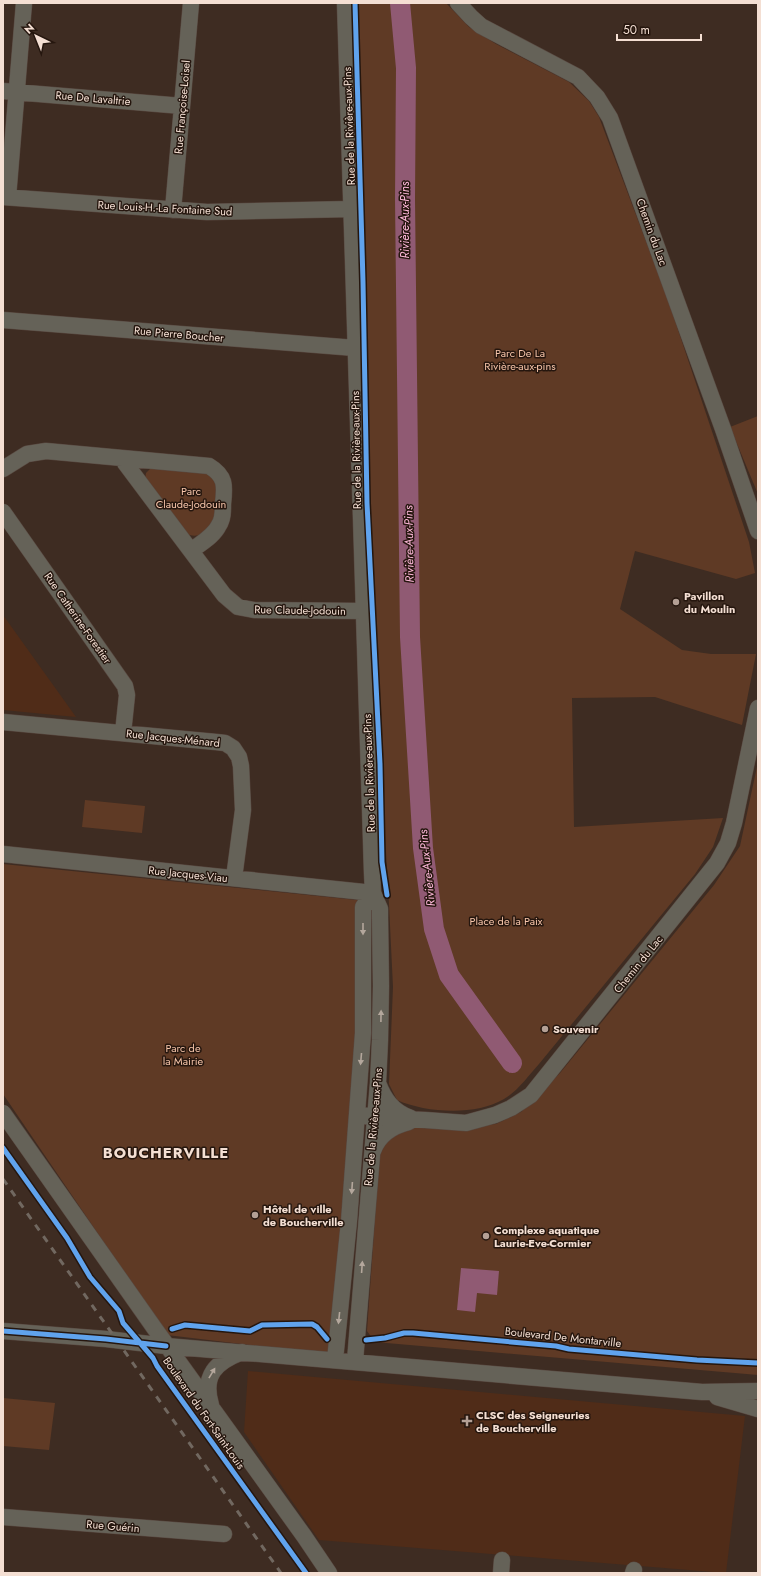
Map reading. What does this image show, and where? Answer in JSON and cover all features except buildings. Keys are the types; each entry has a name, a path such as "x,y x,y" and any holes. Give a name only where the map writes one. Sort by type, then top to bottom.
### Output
{"street":[{"path":"6,197 10,92 24,3"},
{"name":"Rue Françoise-Loisel","path":"173,210 182,106 188,3"},
{"name":"Rue de la Rivière-aux-Pins","path":"345,3 373,893 380,909 381,986 378,1083 370,1160 355,1362"},
{"name":"Chemin du Lac","path":"458,3 470,17 482,26 578,77 593,92 610,118 648,219 758,531"},
{"name":"Rue De Lavaltrie","path":"10,92 182,106"},
{"name":"Rue Louis-H.-La Fontaine Sud","path":"6,197 207,212 351,209"},
{"name":"Rue Pierre Boucher","path":"3,320 355,348"},
{"path":"3,469 27,454 46,451 209,466 217,471 225,485 222,518 219,526 212,535 191,551"},
{"name":"Rue Claude-Jodouin","path":"122,459 224,595 238,607 254,610 363,611"},
{"name":"Rue Catherine-Forestier","path":"3,512 125,686 127,695 123,733"},
{"name":"Chemin du Lac","path":"357,1115 466,1123 495,1115 511,1108 531,1095 717,863 728,843 734,823 758,708"},
{"name":"Rue Jacques-Ménard","path":"3,722 225,743 233,748 239,757 241,766 243,810 234,878"},
{"name":"Rue Jacques-Viau","path":"3,854 373,893"},
{"name":"Rue de la Rivière-aux-Pins","path":"335,1360 349,1221 363,1033 363,907 373,893"},
{"name":"Chemin du Lac","path":"378,1083 384,1097 396,1110 405,1116 417,1120"},
{"name":"Boulevard du Fort-Saint-Louis","path":"3,1113 166,1346 300,1529 329,1573"},
{"name":"Chemin du Lac","path":"370,1160 375,1146 384,1134 391,1128 417,1120"},
{"path":"3,1331 702,1392 758,1392"},
{"path":"212,1410 207,1389 208,1380 211,1373 225,1360 244,1352"},
{"path":"702,1392 758,1409"},
{"name":"Rue Guérin","path":"3,1517 224,1534"}],"shaded area":[{"path":"3,615 76,717 3,710"},
{"path":"461,1268 499,1271 497,1295 477,1293 475,1312 457,1310"},
{"path":"248,1371 745,1416 726,1573 319,1540 244,1432"}],"green space":[{"path":"352,3 446,3 469,27 496,44 569,82 589,101 599,117 667,297 749,542 755,573 736,579 635,551 620,609 682,650 711,654 756,654 742,725 655,697 572,698 574,827 723,818 713,847 695,874 523,1083 504,1099 480,1108 465,1110 451,1111 422,1108 397,1100 389,1084 393,987 371,612 370,529 360,347"},
{"path":"758,416 758,494 730,427"},
{"name":"Parc Claude-Jodouin","path":"156,468 207,472 217,480 215,515 210,526 203,533 194,536 187,534 145,479 146,473 150,469"},
{"path":"758,762 758,1375 375,1342 367,1331 382,1120 470,1126 496,1124 521,1112 560,1073 714,885 740,846"},
{"path":"85,800 145,806 142,833 82,827"},
{"name":"Parc de la Mairie","path":"3,864 357,900 355,1054 331,1355 167,1335 3,1094"},
{"path":"3,1398 55,1403 49,1450 3,1446"}],"waterway":[{"name":"Rivière-Aux-Pins","path":"400,3 406,68 405,199 410,637 423,848 434,929 449,975 512,1063"}],"railway":[{"path":"3,1179 281,1573"}],"cycle path":[{"path":"355,3 363,282 367,503 380,764 382,862 387,895"},
{"path":"3,1148 67,1238 90,1277 119,1311 123,1323 153,1358 157,1366 306,1573"},
{"path":"172,1329 185,1325 250,1331 262,1325 312,1324 317,1327 327,1339"},
{"path":"3,1331 106,1339 166,1346"},
{"name":"Boulevard De Montarville","path":"366,1340 385,1338 404,1333 413,1333 556,1346 569,1349 697,1360 758,1363"}],"place":[{"name":"Pavillon du Moulin","path":"676,602"},
{"name":"Souvenir","path":"545,1029"},
{"name":"Hôtel de ville de Boucherville","path":"255,1215"},
{"name":"Complexe aquatique Laurie-Eve-Cormier","path":"486,1236"},
{"name":"CLSC des Seigneuries de Boucherville","path":"467,1421"}],"district":[{"name":"BOUCHERVILLE","path":"166,1153"}],"park label":[{"name":"Parc De La Rivière-aux-pins","path":"520,359"},
{"name":"Place de la Paix","path":"506,921"}]}
